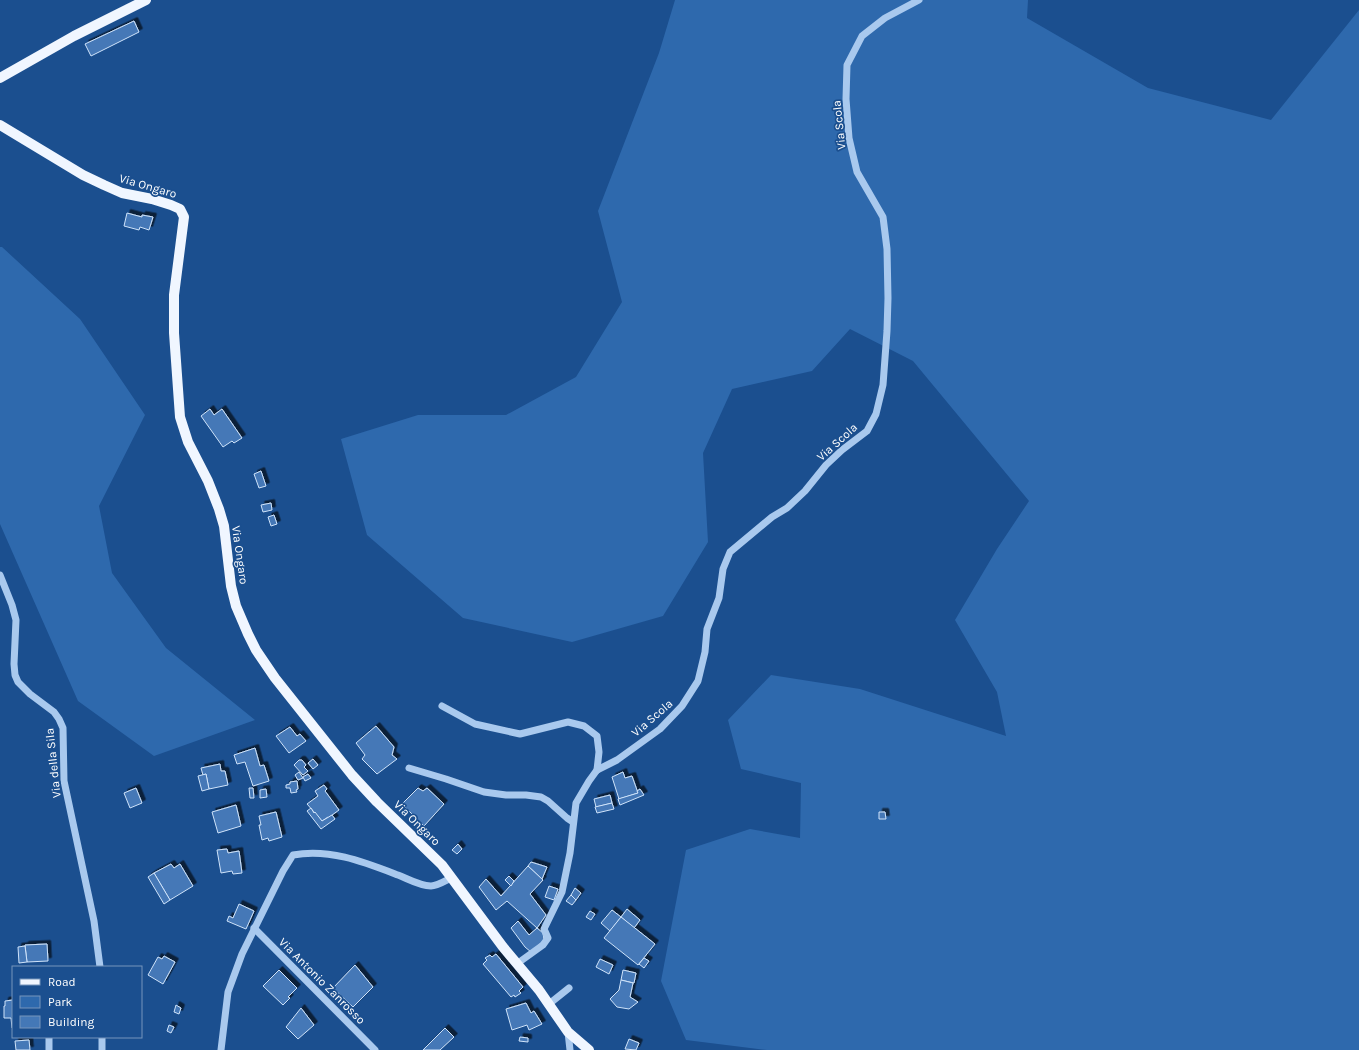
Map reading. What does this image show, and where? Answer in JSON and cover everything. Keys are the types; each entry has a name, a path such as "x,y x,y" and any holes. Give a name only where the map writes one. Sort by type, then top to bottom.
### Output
{"main road":[{"path":"0,78 74,36 146,0"},
{"name":"Via Ongaro","path":"0,125 104,186 122,194 152,199 180,209 184,217 174,295 174,333 180,417 188,442 208,481 224,526 231,586 236,606 256,650 275,678 352,775 377,802 442,865 503,947 549,1004 568,1032 589,1050"}],"street":[{"name":"Via Scola","path":"597,770 617,760 660,729 682,706 698,681 705,652 707,629 719,598 723,569 730,552 772,517 787,508 805,491 826,465 866,431 876,414 883,385 887,331 887,249 883,217 857,172 849,138 846,99 848,65 862,36 885,18 919,0"},
{"name":"Via della Sila","path":"0,575 12,605 16,620 15,675 18,682 30,694 54,712 63,728 64,781 94,921 100,966"},
{"path":"442,706 475,724 520,734 568,722 584,726 596,736 598,752 597,770 576,803 570,853 562,892 544,929 548,938 543,945 518,964"},
{"path":"409,768 484,792 541,797 573,822"},
{"path":"221,1050 228,992 242,954 283,871 293,855 307,852 339,855 420,884 431,886 451,878"},
{"name":"Via Antonio Zanrosso","path":"254,928 375,1050"},
{"path":"549,1004 569,988"},
{"path":"568,1032 570,1050"},
{"path":"48,1050 49,1038"},
{"path":"102,1038 102,1050"}],"green space":[{"path":"675,0 1028,0 1027,18 1148,88 1271,120 1359,10 1359,1050 767,1050 686,1040 661,981 686,850 750,829 800,838 801,783 741,769 728,720 771,675 860,689 1006,736 997,692 955,620 997,549 1029,501 913,361 850,329 812,371 732,389 703,453 708,542 663,616 572,642 463,618 367,535 341,439 418,415 506,415 576,377 622,302 598,211 659,53"},
{"path":"0,247 2,247 80,319 145,415 99,506 112,573 166,648 255,720 154,756 78,701 0,524"}],"building":[{"path":"134,21 139,32 91,56 85,44"},
{"path":"127,213 142,217 142,215 153,217 149,230 140,227 139,230 124,226"},
{"path":"210,409 214,415 222,409 242,438 234,443 232,441 223,447 201,416"},
{"path":"261,471 266,486 259,488 254,474"},
{"path":"271,503 272,510 263,512 261,505"},
{"path":"274,515 277,524 271,526 268,517"},
{"path":"376,726 394,747 392,755 397,759 377,774 362,759 365,755 356,743"},
{"path":"290,727 297,736 300,734 306,741 289,753 276,736"},
{"path":"255,748 260,766 264,765 269,781 253,786 245,762 237,764 234,755"},
{"path":"313,759 318,765 313,769 308,763"},
{"path":"299,760 302,760 306,765 304,767 308,771 303,775 294,765"},
{"path":"220,764 221,771 225,771 228,785 209,789 206,774 203,775 201,768"},
{"path":"299,772 303,778 298,780 295,775"},
{"path":"623,772 625,778 632,776 638,793 619,799 612,777"},
{"path":"206,774 209,789 202,791 198,776"},
{"path":"308,774 311,778 305,781 303,777"},
{"path":"297,781 297,792 291,793 290,788 286,788 286,785 290,784 290,782"},
{"path":"324,785 327,789 325,791 339,810 322,821 307,804 318,796 315,791"},
{"path":"136,788 142,803 130,808 124,793"},
{"path":"249,788 253,788 254,798 250,798"},
{"path":"418,788 423,791 427,788 444,804 424,826 402,804"},
{"path":"266,789 267,797 260,798 260,790"},
{"path":"640,789 644,795 620,805 618,799 638,793 637,791"},
{"path":"610,795 612,803 596,807 594,799"},
{"path":"612,803 614,809 597,813 595,807"},
{"path":"236,805 241,826 218,833 212,812"},
{"path":"311,808 322,821 332,815 335,819 321,829 307,811"},
{"path":"276,812 282,837 269,841 268,838 262,840 259,816"},
{"path":"879,812 885,812 886,819 879,819"},
{"path":"458,844 462,849 457,854 452,850"},
{"path":"227,849 228,853 239,851 242,873 233,874 232,871 221,873 217,850"},
{"path":"531,862 547,867 542,879 528,866"},
{"path":"171,864 174,868 180,864 193,886 170,900 154,873"},
{"path":"528,866 543,880 530,894 546,915 537,928 507,901 496,910 479,887 486,879 501,896"},
{"path":"154,873 170,900 164,904 148,877"},
{"path":"509,876 514,881 511,886 505,880"},
{"path":"549,886 558,889 554,900 545,897"},
{"path":"575,888 581,893 576,900 571,895"},
{"path":"571,895 576,900 572,905 566,901"},
{"path":"239,904 254,911 246,929 227,921 229,916 233,918"},
{"path":"627,909 640,920 634,928 621,917"},
{"path":"612,910 621,917 610,931 601,923"},
{"path":"590,911 595,914 591,920 586,917"},
{"path":"621,917 655,944 638,965 604,938"},
{"path":"518,921 529,935 537,928 543,933 544,940 531,952 525,947 511,928"},
{"path":"47,944 48,961 27,962 25,945"},
{"path":"25,946 27,962 19,963 18,947"},
{"path":"496,954 523,987 519,991 521,993 515,997 514,995 511,997 483,964 487,960 485,958 490,955 492,957"},
{"path":"164,956 175,962 163,984 148,975 158,957 162,959"},
{"path":"644,958 649,961 644,968 639,964"},
{"path":"600,959 613,965 609,974 596,967"},
{"path":"355,965 373,987 353,1007 333,988"},
{"path":"279,970 297,988 288,997 290,998 283,1005 263,986"},
{"path":"623,970 636,973 634,983 621,980"},
{"path":"621,980 633,983 630,997 638,1002 629,1009 617,1007 610,999 619,990"},
{"path":"12,1000 12,1028 11,1018 4,1018 5,1001"},
{"path":"526,1003 531,1013 534,1011 542,1024 529,1030 527,1025 512,1030 506,1009"},
{"path":"176,1005 181,1008 179,1014 174,1012"},
{"path":"301,1008 314,1025 298,1039 286,1027"},
{"path":"169,1025 174,1027 171,1033 167,1031"},
{"path":"445,1028 454,1037 440,1050 423,1050"},
{"path":"520,1037 528,1038 528,1042 519,1041"},
{"path":"629,1039 639,1043 636,1050 625,1049"},
{"path":"29,1040 30,1050 16,1050 15,1041"}]}
